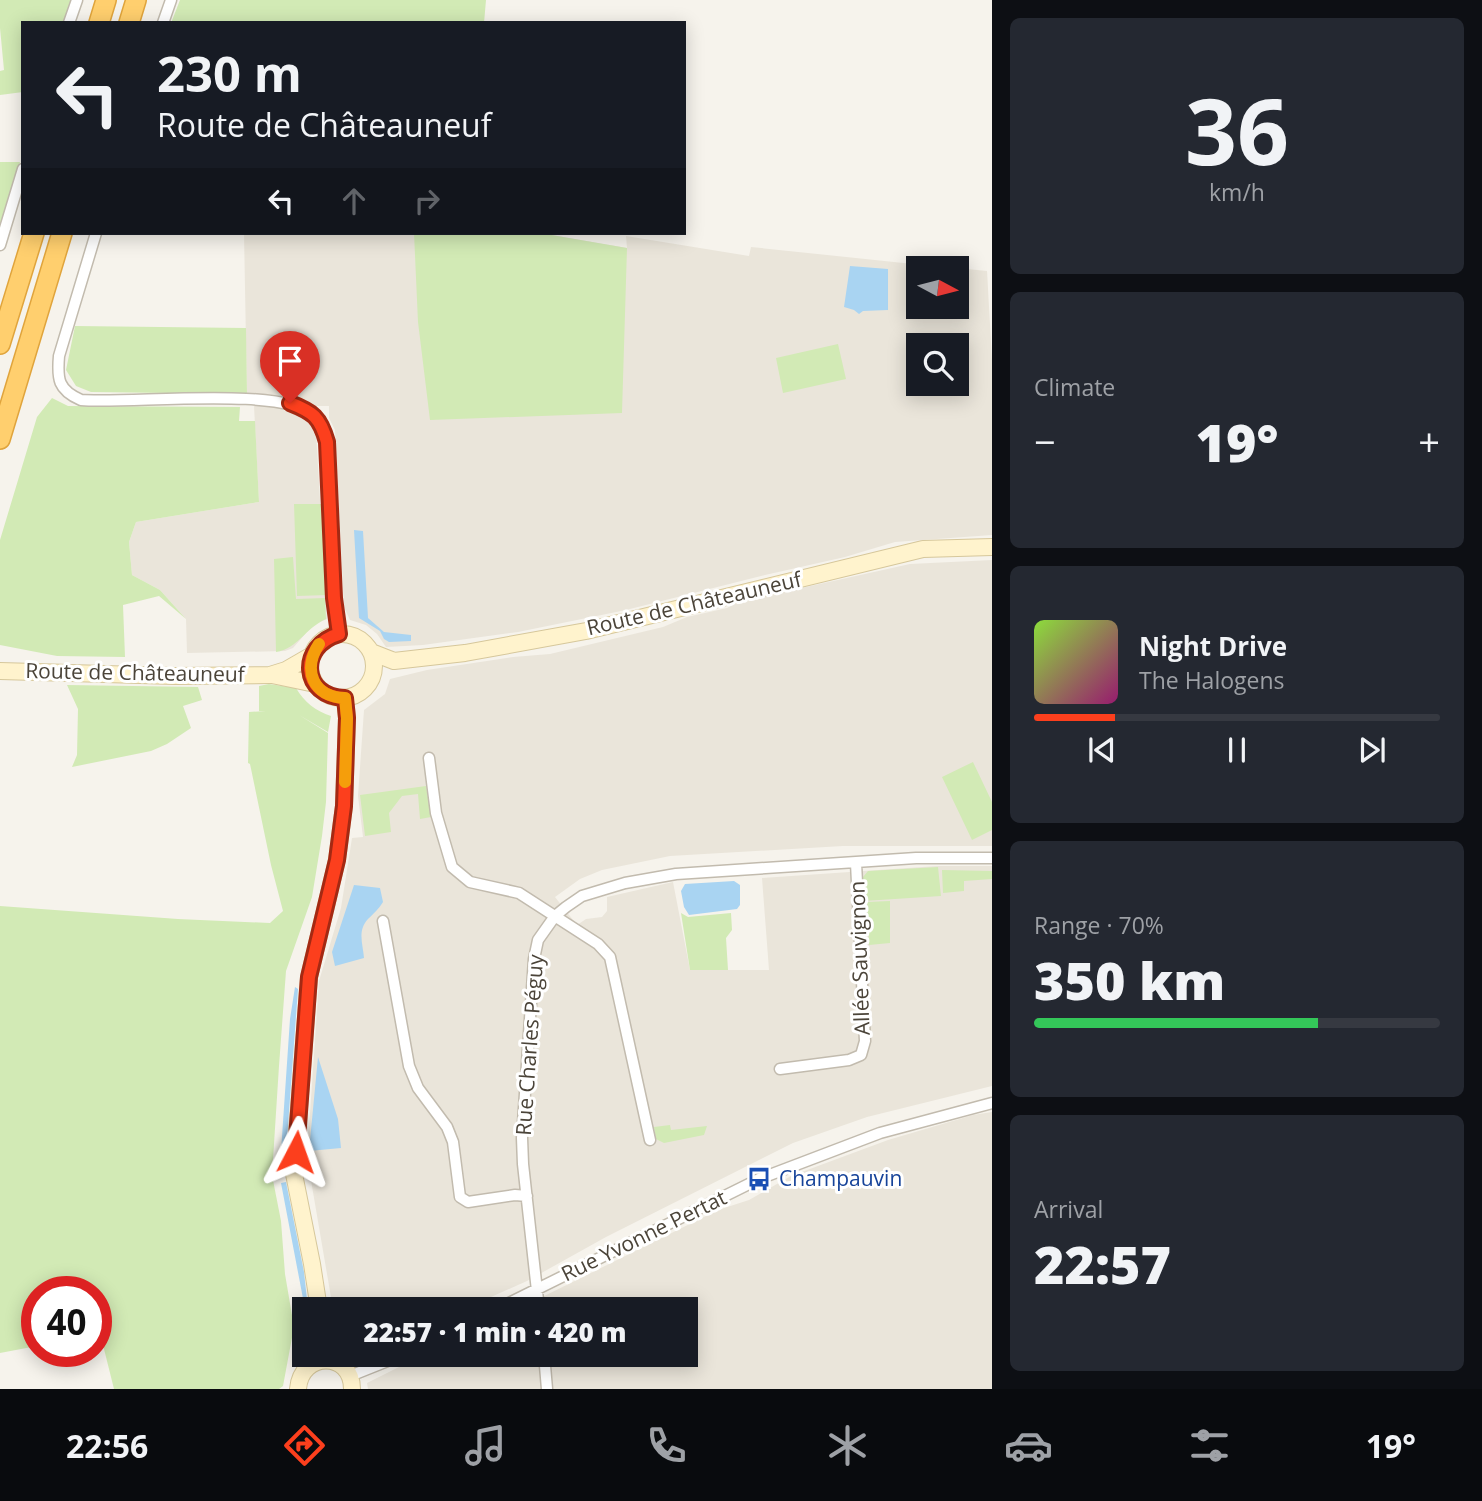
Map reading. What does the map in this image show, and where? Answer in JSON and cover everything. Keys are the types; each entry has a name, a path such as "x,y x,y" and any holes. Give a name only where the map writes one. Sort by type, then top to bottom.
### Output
{"highway":[{"path":"100,21 106,0"},
{"path":"130,21 136,0"},
{"path":"0,344 33,235"},
{"path":"0,439 61,235"}],"main road":[{"name":"Route de Châteauneuf","path":"394,662 465,653 586,631 923,549 992,547"},
{"path":"316,1297 295,1174 309,977 337,860 344,806 347,718 345,698 361,693 394,662 372,652 358,638 339,634"},
{"name":"Route de Châteauneuf","path":"270,675 286,670 312,655 327,637 339,634"},
{"path":"372,652 375,666 372,680"},
{"path":"312,655 310,670 315,684"},
{"name":"Route de Châteauneuf","path":"0,671 175,676 270,675 315,684 328,695 345,698"},
{"path":"298,1389 299,1380 308,1367"},
{"path":"341,1367 351,1382"}],"street":[{"path":"70,21 77,0"},
{"path":"164,21 171,0"},
{"path":"0,245 21,176"},
{"path":"95,235 59,356 57,372 61,385 69,395 81,400 259,399 290,403 315,416 323,426 328,444 333,584 339,634"},
{"path":"429,758 436,813 452,867 470,882 519,893 598,944 610,957 650,1140"},
{"name":"Rue Charles Péguy","path":"538,1297 523,1138 534,959 538,940 555,916 582,896 625,883 676,874 916,858 992,859"},
{"name":"Allée Sauvignon","path":"780,1069 849,1060 861,1055 864,1041 856,863"},
{"path":"383,921 409,1066 418,1088 447,1126 453,1142 460,1197 468,1202 516,1195 527,1196"},
{"name":"Rue Yvonne Pertat","path":"522,1297 759,1179 880,1133 992,1104"},
{"path":"351,1382 380,1367"},
{"path":"545,1367 547,1389"}],"shaded area":[{"path":"244,235 552,235 627,248 626,236 749,256 751,247 906,263 906,319 969,319 970,269 987,271 992,360 992,535 895,542 845,557 626,610 518,632 423,645 386,647 366,625 350,620 344,607 335,430 329,418 329,406 314,406 304,418 316,432 327,619 313,625 293,648 285,651 187,653 186,619 160,590 132,575 129,542 136,522 259,502 254,406 247,397"},
{"path":"992,560 992,846 843,846 670,856 602,870 580,879 555,897 577,925 586,919 602,917 607,911 607,897 673,882 690,970 769,970 762,878 937,866 992,866 992,1086 867,1117 793,1143 606,1237 527,1281 491,1297 331,1297 307,1157 319,981 341,908 352,838 363,837 358,796 364,710 385,694 390,679 427,670 550,654 663,627 687,617 727,608 738,602 910,564"},
{"path":"992,1112 992,1389 368,1389 367,1383 399,1367 698,1367 698,1297 542,1297 718,1210 749,1200 791,1176 888,1140"}],"green space":[{"path":"0,0 71,0 64,21 21,21 21,92 0,95 0,71 4,70"},
{"path":"180,0 486,0 484,21 172,21"},
{"path":"0,162 20,162 1,225 0,225"},
{"path":"414,235 552,235 627,248 622,413 430,420 418,322"},
{"path":"75,326 246,328 247,394 91,392 76,386 66,370"},
{"path":"838,344 846,379 783,393 776,358"},
{"path":"52,398 68,406 240,407 239,421 255,421 259,502 136,522 129,542 132,575 160,590 186,619 159,596 123,605 125,657 57,656 0,645 0,540 37,417"},
{"path":"294,504 322,504 328,595 297,596"},
{"path":"293,557 296,599 325,598 326,619 290,647 276,652 274,559"},
{"path":"269,684 296,688 311,705 331,716 328,732 299,715 328,733 322,836 312,897 286,971 279,1066 272,1175 281,1221 285,1274 292,1315 292,1338 283,1386 279,1389 114,1389 108,1367 112,1367 112,1276 21,1276 21,1349 0,1353 0,906 270,923 283,911 248,763 249,712 266,711 259,711 259,686"},
{"path":"67,685 198,687 202,700 183,706 191,728 167,744 151,751 72,767 77,755 78,709"},
{"path":"973,762 992,802 992,830 972,840 942,777"},
{"path":"426,786 431,817 420,819 418,794 402,796 389,813 391,832 365,836 360,795"},
{"path":"938,867 941,896 864,901 863,877 868,871"},
{"path":"942,870 992,871 992,879 964,881 964,891 943,893"},
{"path":"890,901 890,943 869,945 867,902"},
{"path":"681,913 688,917 731,913 732,930 726,938 728,970 690,970"},
{"path":"670,1125 671,1130 707,1126 704,1135 664,1143 656,1139 654,1127"}],"water":[{"path":"850,266 888,269 888,310 863,311 859,314 844,307"},
{"path":"354,530 363,531 368,618 384,632 411,635 411,641 389,642 380,631 359,618"},
{"path":"734,881 740,885 740,905 737,909 689,915 684,907 681,891 685,884"},
{"path":"354,885 380,888 383,902 363,928 364,958 335,966 332,952"},
{"path":"295,987 298,989 285,1166 280,1166 290,1019"},
{"path":"318,1057 338,1119 341,1148 309,1151"},
{"path":"286,1182 307,1297 303,1297 281,1183"}],"slow traffic":[{"path":"319,644 310,662 315,684 328,695 345,698 345,782"}],"place":[{"name":"Champauvin","path":"759,1179"}],"route":[{"path":"290,403 315,416 323,426 327,442 334,598 339,634 327,637 318,645 312,655 310,670 315,684 321,690 336,698 345,698 347,718 344,806 337,860 309,977 296,1152"}]}
